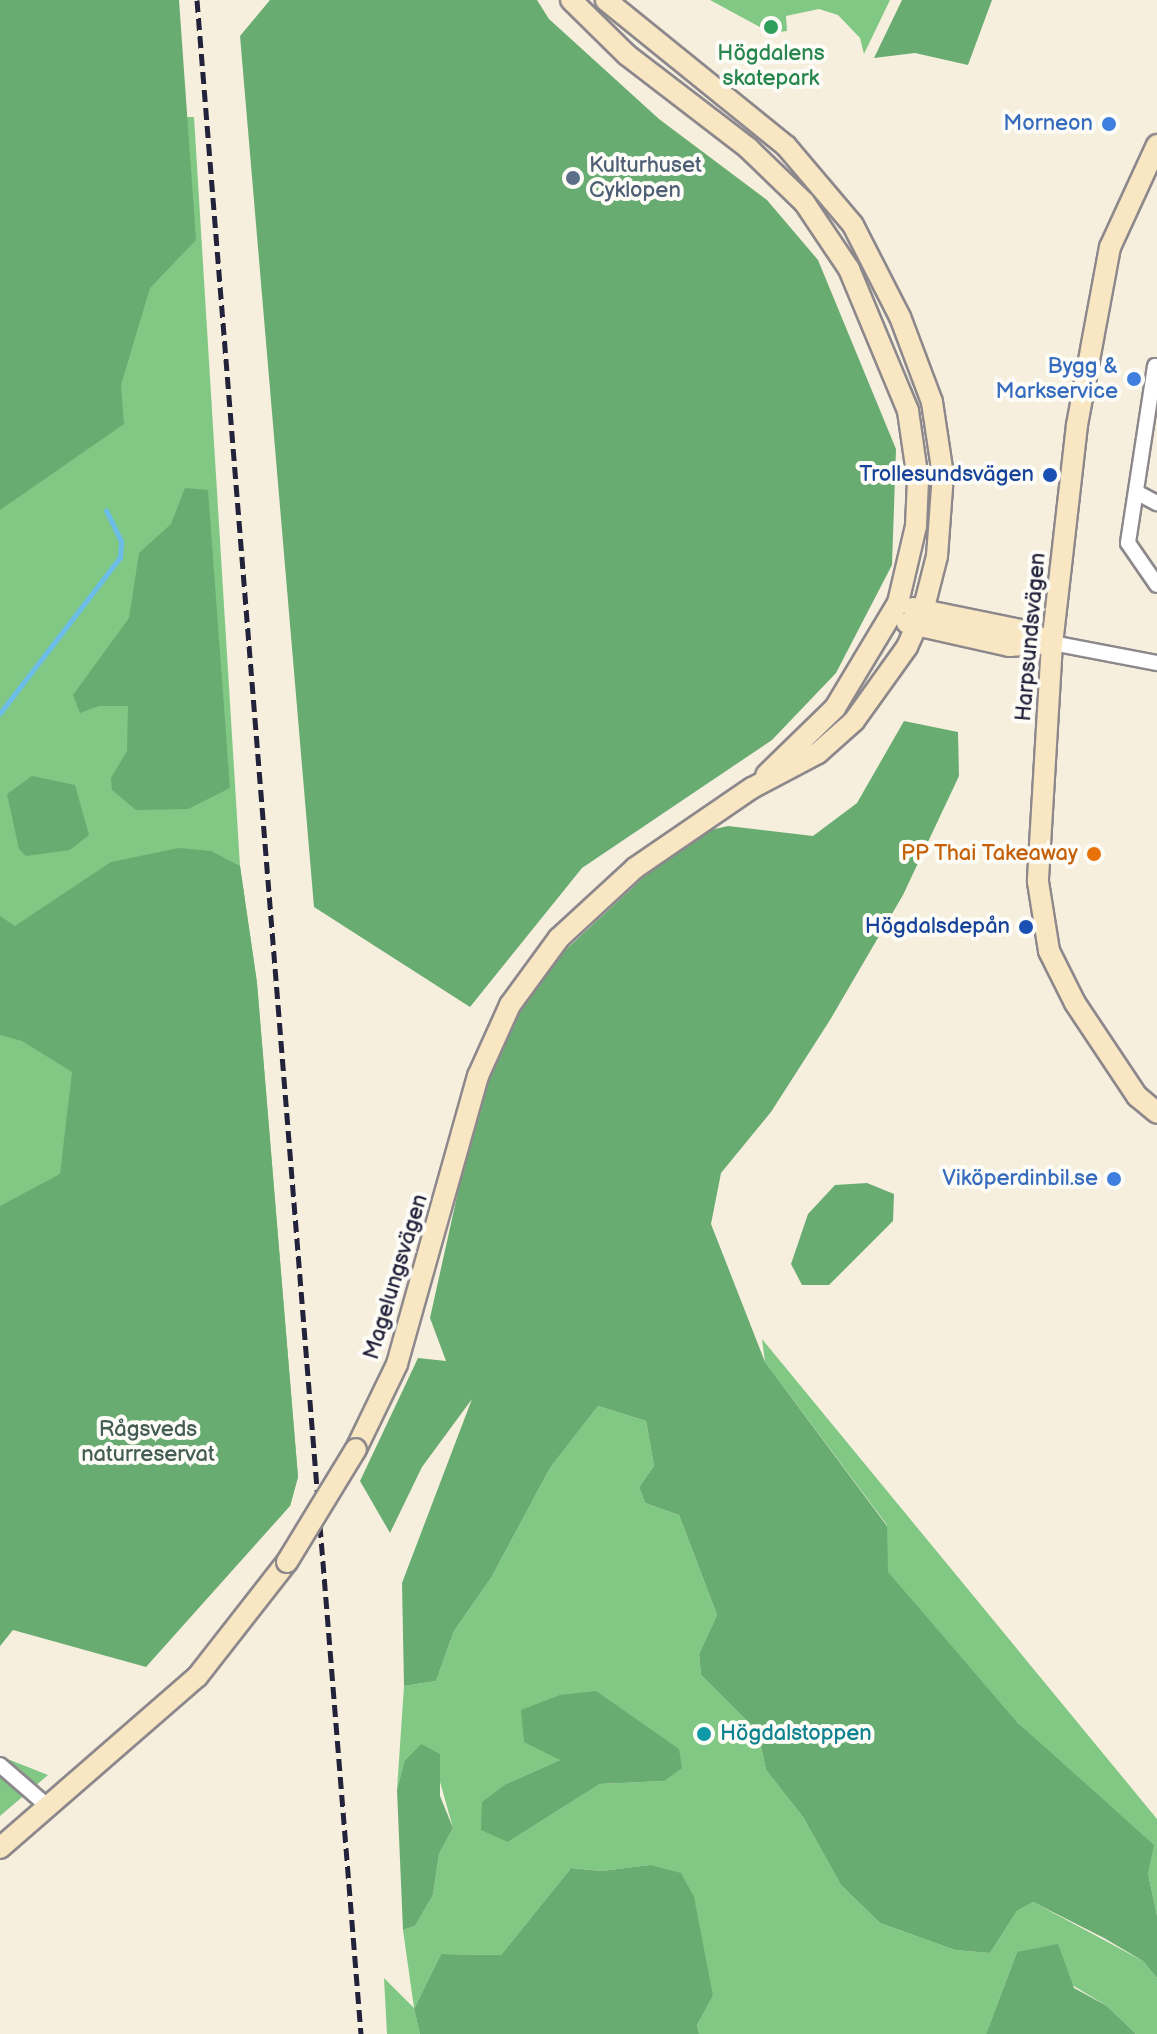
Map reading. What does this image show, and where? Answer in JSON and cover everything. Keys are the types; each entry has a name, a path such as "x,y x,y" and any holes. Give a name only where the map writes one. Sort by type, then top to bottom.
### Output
{"main road":[{"name":"Magelungsvägen","path":"0,1848 45,1804 147,1724 197,1677 287,1562 356,1449 397,1364 418,1304 478,1076 510,1005 559,938 593,904 752,788 835,708 894,611 916,526 915,442 895,373 837,247 804,202 764,161 627,55 571,0"},
{"name":"Magelungsvägen","path":"606,0 786,146 836,201 868,250 924,377 940,441 941,529 920,618 893,669 854,721 818,753 752,788"},
{"name":"Harpsundsvägen","path":"1157,145 1119,218 1101,287 1077,425 1052,643 1038,882 1049,951 1088,1027 1137,1096 1157,1113"},
{"path":"894,611 981,632 1052,643"}],"street":[{"path":"1155,366 1154,413 1128,543 1157,585"},
{"path":"1136,492 1157,503"},
{"path":"1052,643 1157,663"},
{"path":"0,1765 45,1804"}],"green space":[{"path":"0,0 179,0 196,240 150,288 121,385 124,424 0,510"},
{"path":"270,0 537,0 549,19 659,119 767,200 818,260 896,449 892,565 836,673 772,740 582,868 470,1007 314,907 240,36"},
{"name":"Högdalens skatepark","path":"710,0 890,0 864,54 860,38 838,15 819,9 786,16 787,31 771,33"},
{"path":"902,0 992,0 968,65 915,53 874,58"},
{"name":"Rågsveds naturreservat","path":"194,117 240,866 257,983 298,1477 290,1506 27,1595 0,1646 0,379 11,118"},
{"path":"185,488 208,490 230,788 188,809 136,810 112,790 111,778 127,751 128,706 99,706 80,713 73,695 129,618 139,553 171,524"},
{"path":"904,721 958,732 959,776 903,895 830,1020 771,1112 721,1173 711,1224 765,1362 887,1526 888,1572 1018,1723 1154,1845 1148,1873 1157,1916 1157,1978 1143,1961 1033,1902 1017,1911 990,1953 955,1950 880,1923 841,1885 803,1817 766,1770 758,1732 701,1675 699,1654 717,1615 679,1515 645,1503 639,1487 654,1466 646,1421 598,1406 550,1468 491,1578 454,1631 436,1681 404,1686 402,1583 472,1399 422,1467 390,1533 360,1481 418,1358 446,1361 430,1318 479,1097 505,1031 544,970 689,835 728,826 813,836 857,803"},
{"path":"32,776 75,785 89,835 70,850 26,856 19,849 7,794"},
{"path":"179,848 211,851 240,866 257,983 298,1477 290,1506 146,1667 13,1630 0,1646 0,1206 60,1174 72,1072 22,1041 0,1035 0,916 15,926 111,862"},
{"path":"867,1183 894,1194 893,1221 829,1285 802,1285 791,1264 808,1214 835,1185"},
{"path":"762,1339 1157,1819 1157,1916 1148,1873 1072,1773 1018,1723 887,1572 887,1525 765,1362"},
{"path":"598,1406 646,1421 654,1466 639,1487 645,1503 679,1515 717,1615 699,1654 701,1675 758,1732 766,1770 803,1817 841,1885 880,1923 955,1950 990,1953 1017,1911 1033,1902 1143,1961 1157,1978 1157,2034 1136,2034 1107,2006 1017,1952 986,2034 699,2034 697,2025 713,1996 650,1865 601,1871 571,1868 501,1955 441,1954 414,2009 420,2034 387,2034 384,1978 414,2008 403,1930 415,1926 433,1895 439,1854 453,1828 437,1771 404,1762 397,1790 404,1686 436,1681 454,1631 491,1578 550,1468","holes":["560,1760 664,1781 600,1784 508,1842 506,1784"]},
{"path":"596,1691 679,1749 682,1768 664,1781 600,1784 508,1842 481,1830 482,1802 506,1784 560,1760 524,1742 521,1710 560,1695"},
{"path":"421,1744 440,1754 440,1796 453,1828 439,1854 433,1895 415,1926 403,1930 397,1790 404,1762"},
{"path":"0,1756 48,1775 0,1816"},
{"path":"650,1865 681,1873 694,1897 713,1996 697,2025 699,2034 420,2034 414,2009 441,1954 501,1955 571,1868 601,1871"},
{"path":"1058,1944 1074,1988 1107,2006 1136,2034 986,2034 1017,1952"}],"waterway":[{"path":"0,713 120,557 121,541 106,510"}],"railway":[{"path":"197,0 361,2034"}],"place":[{"name":"Högdalens skatepark","path":"771,27"},
{"name":"Morneon","path":"1109,124"},
{"name":"Kulturhuset Cyklopen","path":"573,178"},
{"name":"Bygg & Markservice","path":"1134,379"},
{"name":"Trollesundsvägen","path":"1050,475"},
{"name":"PP Thai Takeaway","path":"1094,854"},
{"name":"Högdalsdepån","path":"1026,927"},
{"name":"Viköperdinbil.se","path":"1114,1179"},
{"name":"Högdalstoppen","path":"704,1734"}]}
